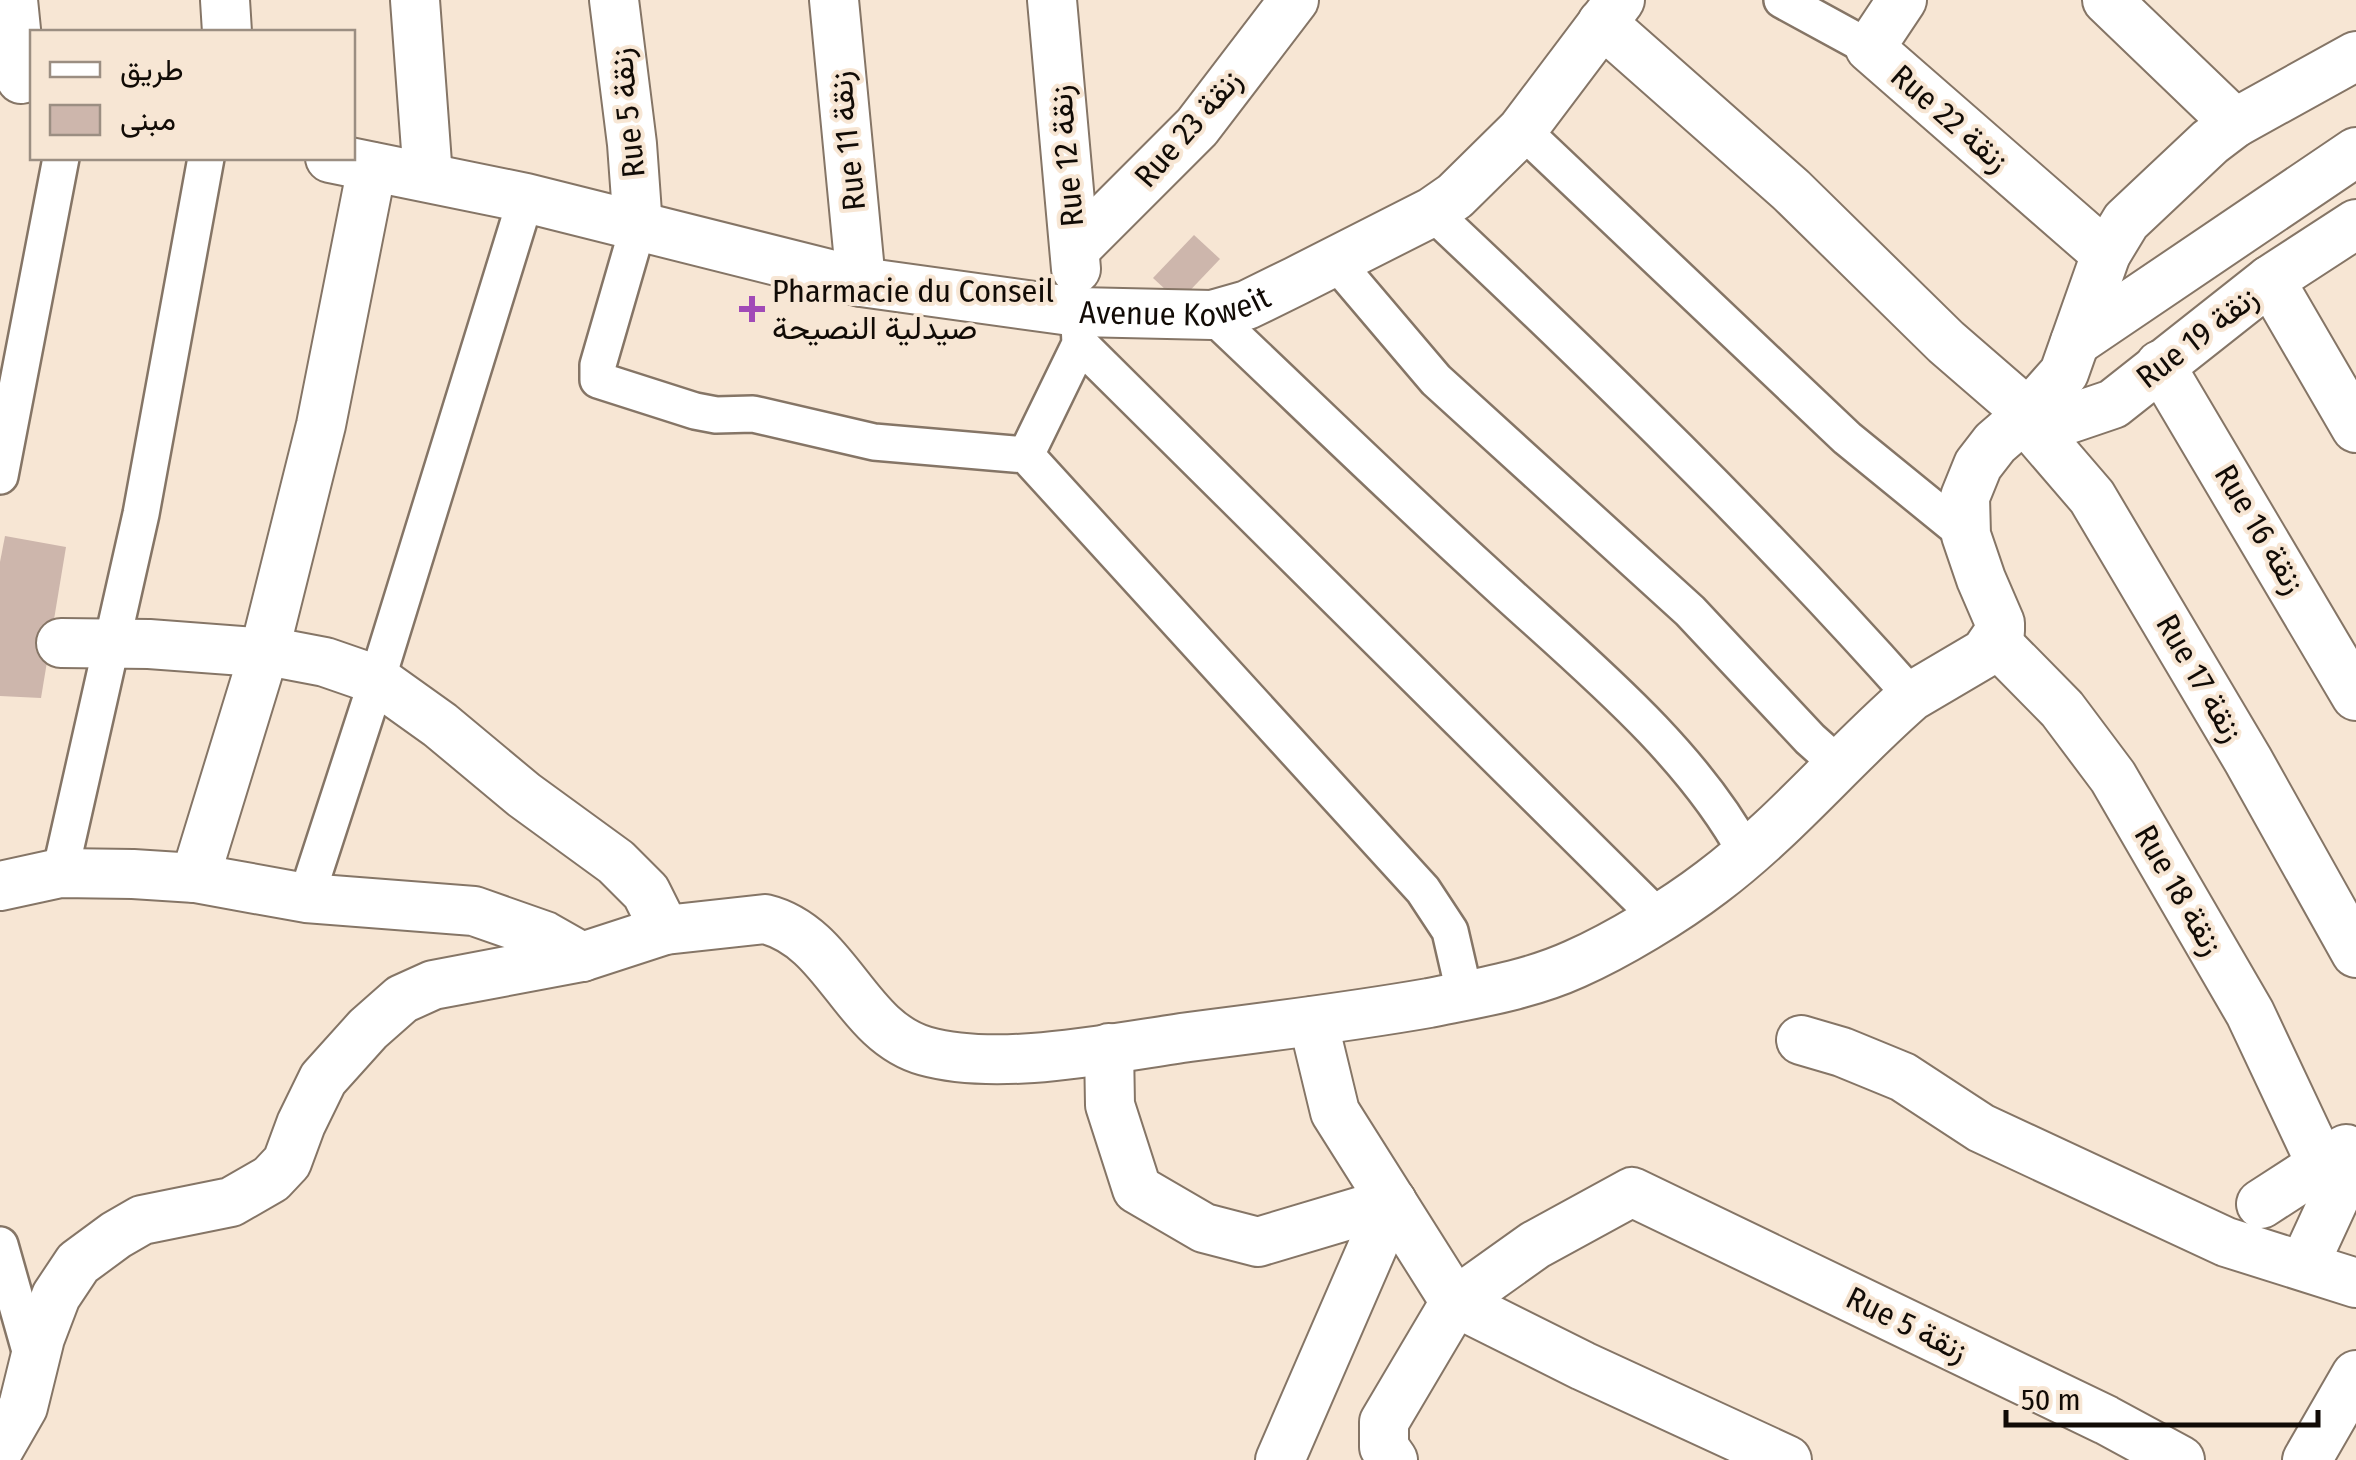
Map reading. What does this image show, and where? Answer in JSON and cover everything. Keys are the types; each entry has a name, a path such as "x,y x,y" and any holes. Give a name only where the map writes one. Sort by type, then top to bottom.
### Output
{"street":[{"path":"12,0 18,79"},
{"path":"225,0 227,30"},
{"path":"415,0 428,176"},
{"name":"Rue 5 زنقة","path":"614,0 638,227"},
{"name":"Rue 11 زنقة","path":"834,0 861,282"},
{"name":"Rue 12 زنقة","path":"1052,0 1079,328"},
{"name":"Rue 23 زنقة","path":"1075,250 1197,127 1294,0"},
{"name":"Rue 22 زنقة","path":"1782,0 1870,48 2106,254"},
{"path":"1870,48 1902,0"},
{"path":"2107,0 2236,123"},
{"name":"Avenue Koweit","path":"351,162 526,198 861,282 1079,328 1212,315 1247,305 1432,212 1454,196 1522,130 1611,12"},
{"name":"Rue 17 زنقة","path":"1611,12 1946,342 2026,415 2092,497 2356,952"},
{"path":"0,1447 23,1407 56,1296 78,1264 116,1234 142,1220 232,1202 272,1179 288,1162 300,1124 323,1079 368,1029 402,999 448,982 582,957 665,930 765,919 795,932 827,960 878,1023 903,1043 964,1060 1109,1048 1312,1021 1500,990 1573,965 1657,916 1710,883 1746,853 1912,696 1949,677 1996,642 2000,623 1966,535 1965,497 1978,466 1995,443 2064,374 2106,254 2126,222 2210,142 2236,123 2356,56"},
{"path":"1522,130 1847,438 1966,535"},
{"path":"2075,342 2356,152"},
{"path":"0,476 61,160"},
{"path":"60,872 141,514 206,160"},
{"path":"194,878 264,653 321,425 351,162"},
{"path":"306,898 526,198"},
{"path":"1432,212 1768,538 1912,696"},
{"name":"Rue 19 زنقة","path":"2026,415 2063,421 2112,404 2270,280 2356,224"},
{"path":"638,227 598,365 600,382 695,410 753,414 874,442 1026,455 1423,890 1450,931 1465,996"},
{"path":"1334,260 1436,380 1690,610 1838,764"},
{"path":"2270,280 2356,428"},
{"path":"1212,315 1596,676 1701,783 1746,853"},
{"path":"1026,455 1079,328 1657,916"},
{"name":"Rue 16 زنقة","path":"2160,365 2356,696"},
{"name":"Rue 18 زنقة","path":"1996,642 2062,709 2113,777 2250,1013 2345,1154"},
{"path":"61,643 148,644 264,653 325,662 377,680 616,862 646,892 665,930"},
{"path":"0,886 60,872 194,878 306,898 474,911 545,936 582,957"},
{"path":"1312,1021 1335,1112 1455,1302 1787,1460"},
{"path":"1801,1040 1903,1077 1981,1128 2226,1242 2356,1283"},
{"path":"1109,1048 1110,1105 1138,1189 1204,1228 1258,1242 1392,1202"},
{"path":"2261,1204 2345,1154"},
{"path":"2304,1265 2345,1154"},
{"name":"Rue 5 زنقة","path":"1455,1302 1535,1245 1632,1192 2090,1412 2180,1460"},
{"path":"1280,1460 1392,1202"},
{"path":"0,1245 34,1366"},
{"path":"1392,1460 1384,1446 1384,1422 1455,1302"},
{"path":"2307,1460 2356,1375"}],"building":[{"path":"1194,235 1220,259 1179,302 1153,278"},
{"path":"5,536 66,547 41,698 0,696 0,562"}],"place":[{"name":"Pharmacie du Conseil صيدلية النصيحة","path":"752,309"}]}
